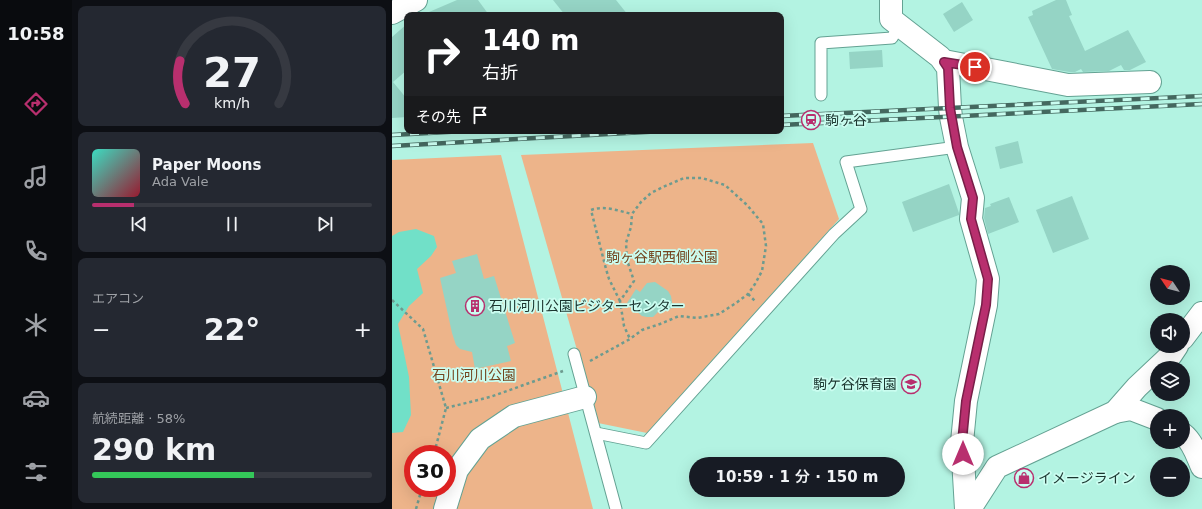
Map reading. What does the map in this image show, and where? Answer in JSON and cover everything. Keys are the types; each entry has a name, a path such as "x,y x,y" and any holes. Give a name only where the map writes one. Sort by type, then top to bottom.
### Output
{"main road":[{"path":"392,13 416,0"},
{"path":"891,0 891,19 940,56 948,68 950,108 957,147 973,198 971,219 988,279 986,305 966,401 962,442 966,509"},
{"path":"944,62 1068,85 1150,82"},
{"path":"1190,329 1202,313"},
{"path":"1115,412 1137,387 1172,353"},
{"path":"445,509 457,470 480,439 514,416 585,397"},
{"path":"970,509 998,467 1115,412 1130,409 1150,416"},
{"path":"1190,443 1195,450 1202,467"}],"lane":[{"path":"821,95 821,43 892,38 899,26"},
{"path":"596,434 646,443 834,234 862,209 846,162 957,147"},
{"path":"574,354 616,509"}],"path":[{"path":"446,408 490,397 577,367 630,339 642,330 679,316 697,318 719,314 736,304 748,294 762,271 766,246 763,224 747,205 725,185 702,178 684,178 651,193 641,202 632,214 631,227 626,242 627,260 634,281 620,301"},
{"path":"630,339 624,326 620,301 609,279 591,210 598,207 632,214"},
{"path":"392,300 423,329 446,408 436,445"},
{"path":"416,509 419,497"}],"green space":[{"name":"駒ヶ谷駅西側公園","path":"813,143 839,219 647,433 598,423 521,155"},
{"name":"石川河川公園","path":"501,155 593,509 392,509 392,160"}],"shaded area":[{"path":"416,229 434,236 437,247 431,256 417,269 423,293 409,306 398,324 409,377 411,415 403,432 392,433 392,236 399,232"}],"building":[{"path":"457,0 478,0 487,12 429,12"},
{"path":"553,0 616,0 626,12 563,12"},
{"path":"1056,0 1066,0 1072,15 1069,16 1085,51 1128,30 1146,62 1130,70 1124,70 1121,65 1109,71 1083,72 1081,69 1075,72 1069,72 1052,69 1028,17 1033,15 1032,11"},
{"path":"962,2 973,20 954,32 943,14"},
{"path":"404,27 404,73 393,82 404,95 404,117 392,118 392,37"},
{"path":"882,50 883,67 850,69 849,52"},
{"path":"1018,141 1023,163 1000,169 995,147"},
{"path":"949,184 959,215 913,232 902,202"},
{"path":"1072,196 1089,239 1053,253 1036,210"},
{"path":"1009,197 1019,222 988,234 984,218 985,208 991,206 990,204"},
{"name":"石川河川公園ビジターセンター","path":"477,254 484,279 494,276 515,343 507,346 511,361 475,369 472,352 460,349 456,345 440,278 456,273 452,261"},
{"path":"655,282 668,291 671,296 673,308 658,312 653,317 642,316 627,303 636,289 640,292 647,283"}],"railway":[{"path":"784,116 1202,96"},
{"path":"784,125 1202,104"},
{"path":"392,135 410,134"},
{"path":"392,146 610,134"}],"place":[{"name":"駒ヶ谷","path":"811,120"},
{"name":"石川河川公園ビジターセンター","path":"475,306"},
{"name":"駒ケ谷保育園","path":"911,384"},
{"name":"イメージライン","path":"1024,478"}],"route":[{"path":"963,454 962,442 966,401 986,305 988,279 971,219 973,198 957,147 950,108 948,68 944,62 975,67"}]}
